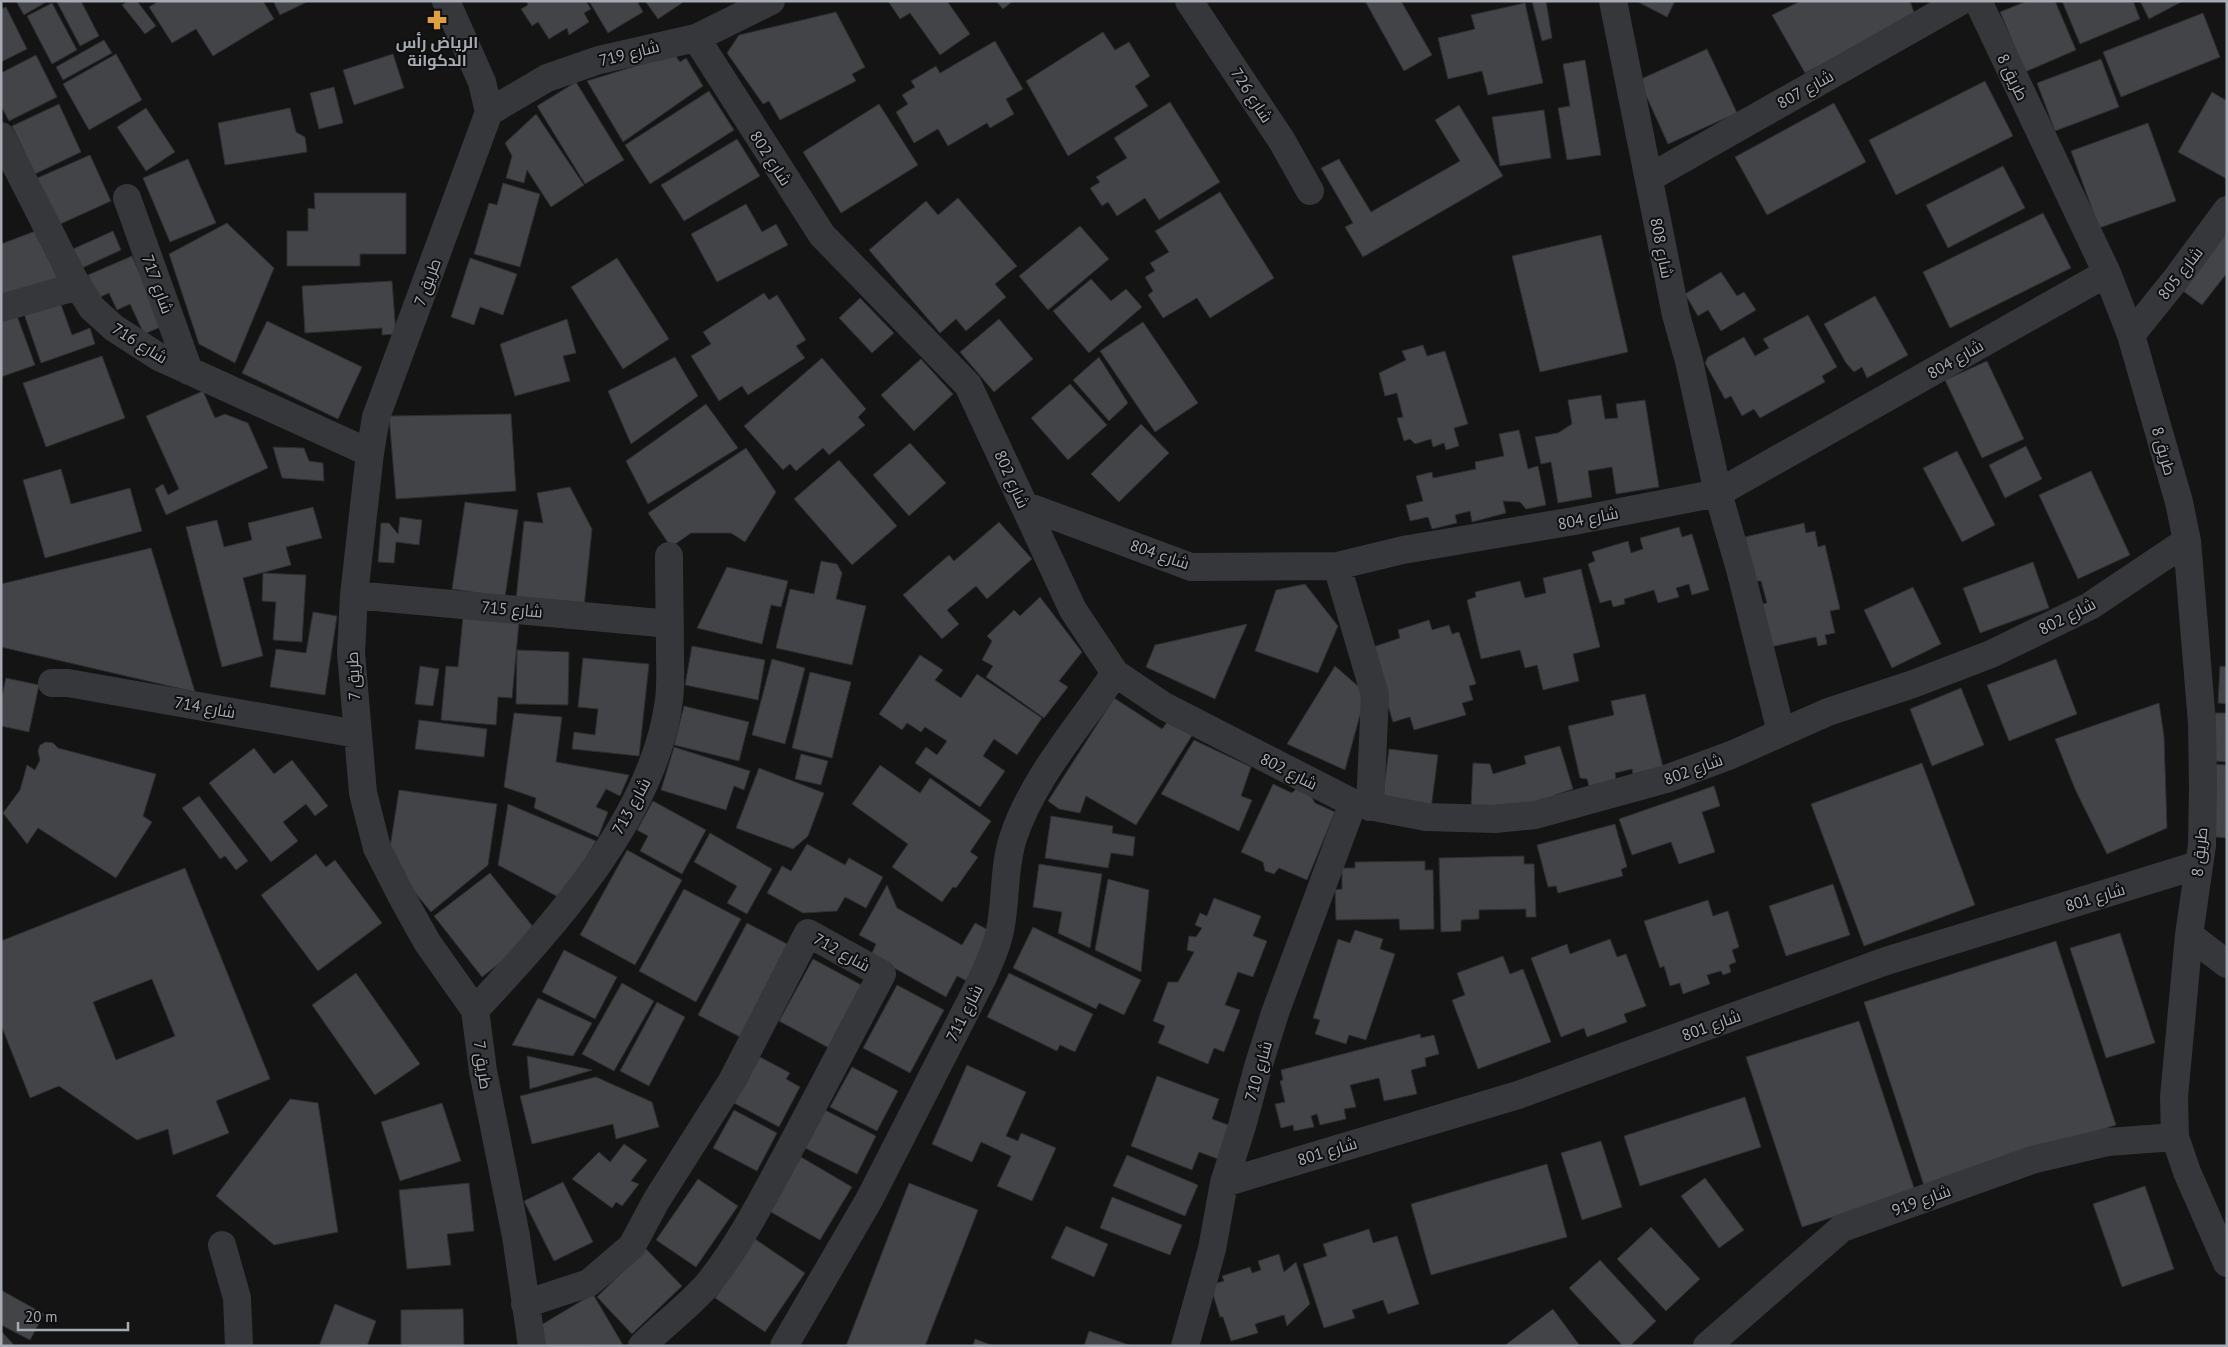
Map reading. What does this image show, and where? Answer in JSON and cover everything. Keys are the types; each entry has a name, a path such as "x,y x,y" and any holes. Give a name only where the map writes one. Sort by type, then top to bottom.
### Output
{"street":[{"path":"446,1 482,82 489,112"},
{"name":"شارع 719","path":"489,112 547,78 600,60 696,38 771,1"},
{"name":"شارع 726","path":"1190,1 1282,141 1310,192"},
{"name":"شارع 808","path":"1613,1 1676,315 1689,361 1718,493 1740,569 1781,732"},
{"name":"شارع 807","path":"1649,178 1962,1"},
{"name":"طريق 8","path":"1978,1 2107,273 2131,335 2179,502 2187,541 2202,723 2202,845 2189,935 2174,1097 2174,1137 2187,1172 2227,1263"},
{"name":"شارع 802","path":"696,38 822,235 968,386 1073,610 1115,673 1164,706 1362,805 1426,817 1495,819 1535,815 1666,779 1731,755 1828,712 1913,684 1991,654 2090,606 2187,541"},
{"name":"7 طريق","path":"489,112 376,417 370,453 354,595 351,652 363,793 377,848 427,942 475,1010 483,1071 516,1236 524,1304 532,1346"},
{"name":"شارع 716","path":"1,136 78,286 92,308 114,328 159,357 370,453"},
{"name":"شارع 717","path":"127,198 189,371"},
{"name":"شارع 805","path":"2131,335 2176,279 2227,210"},
{"name":"شارع 804","path":"1024,505 1191,567 1337,566 1403,550 1574,521 1718,493 2107,273"},
{"path":"1,308 78,286"},
{"name":"شارع 713","path":"475,1010 542,938 596,866 629,814 646,779 660,744 670,699 669,556"},
{"name":"شارع 710","path":"1185,1346 1209,1258 1224,1183 1275,1013 1362,805 1375,695 1337,566"},
{"name":"شارع 715","path":"354,595 670,624"},
{"name":"شارع 711","path":"784,1346 869,1200 982,979 996,946 1001,924 1008,857 1013,837 1023,814 1041,778 1115,673"},
{"name":"شارع 714","path":"52,683 68,683 357,734"},
{"name":"شارع 801","path":"1224,1183 1518,1095 1886,961 2198,865"},
{"name":"شارع 712","path":"524,1304 589,1283 632,1246 656,1201 732,1081 808,933 882,974 753,1217 725,1261 684,1309 642,1346"},
{"path":"2189,935 2227,964"},
{"name":"شارع 919","path":"1707,1346 1842,1228 2032,1160 2108,1142 2174,1137"},
{"path":"222,1245 237,1298 239,1346"}],"building":[{"path":"16,1 48,1 24,15"},
{"path":"81,1 99,36 80,46 57,2"},
{"path":"128,1 137,1 156,26 145,34 122,5"},
{"path":"159,1 263,1 274,19 213,56 196,29 172,43 149,7"},
{"path":"273,1 309,1 280,15"},
{"path":"526,1 586,1 591,9 584,13 589,22 569,35 567,28 549,39 538,22 532,26 521,9 528,5"},
{"path":"589,1 637,1 643,12 608,33"},
{"path":"645,1 685,1 658,19"},
{"path":"888,1 947,1 970,34 940,55 910,13 900,19"},
{"path":"996,1 1013,1 1003,9"},
{"path":"1365,1 1401,1 1432,55 1404,71"},
{"path":"1532,1 1546,1 1552,38 1542,41"},
{"path":"1636,1 1675,1 1667,17"},
{"path":"1801,1 1910,1 1916,18 1805,73 1772,15"},
{"path":"2027,1 2055,1 2076,50 2025,72 2000,12"},
{"path":"2062,1 2133,1 2140,19 2080,44"},
{"path":"2140,1 2183,1 2149,19"},
{"path":"52,3 77,50 52,64 27,16"},
{"path":"1525,3 1543,83 1488,95 1482,71 1448,79 1438,38 1475,29 1471,15"},
{"path":"6,7 27,49 1,62 1,9"},
{"path":"836,12 865,67 852,74 856,81 780,120 769,101 763,104 727,53 739,35"},
{"path":"2203,13 2220,57 2121,97 2103,52"},
{"path":"1103,32 1115,50 1129,42 1150,76 1135,86 1148,106 1068,156 1026,81"},
{"path":"104,40 112,53 63,80 56,67"},
{"path":"995,41 1023,89 1006,99 1014,114 990,128 987,123 948,146 938,129 914,143 896,112 908,104 902,95 915,87 911,81 936,66 940,73"},
{"path":"1707,49 1737,113 1668,144 1639,80"},
{"path":"116,54 142,100 89,130 63,84"},
{"path":"393,54 404,88 354,105 343,70"},
{"path":"674,54 680,62 686,58 703,86 623,142 587,81"},
{"path":"36,55 57,97 9,121 1,106 1,73"},
{"path":"2101,59 2119,107 2055,131 2037,83"},
{"path":"1585,60 1601,155 1567,160 1558,108 1570,106 1563,64"},
{"path":"1985,81 2013,136 1896,195 1869,140"},
{"path":"576,82 624,160 585,184 537,106"},
{"path":"334,87 343,123 319,129 310,93"},
{"path":"709,91 734,130 650,184 625,145"},
{"path":"2212,92 2227,101 2227,179 2178,152"},
{"path":"1170,102 1220,182 1159,220 1145,198 1117,216 1108,202 1102,206 1090,188 1100,182 1096,177 1127,158 1114,138"},
{"path":"1834,103 1866,162 1767,215 1735,157"},
{"path":"59,104 81,152 35,174 12,126"},
{"path":"879,104 918,165 841,213 803,152"},
{"path":"1459,105 1503,176 1363,257 1345,227 1353,223 1321,168 1339,159 1371,212 1460,161 1435,120"},
{"path":"146,108 175,152 146,171 117,127"},
{"path":"290,108 296,132 305,137 307,152 225,165 218,123"},
{"path":"1544,110 1551,158 1500,166 1492,117"},
{"path":"536,114 584,185 551,207 527,170 524,183 506,178 512,156 505,143"},
{"path":"2148,123 2176,201 2099,228 2071,151"},
{"path":"737,139 760,176 684,221 661,185"},
{"path":"90,155 111,201 56,226 35,179"},
{"path":"188,159 216,223 170,242 143,178"},
{"path":"2003,166 2025,208 1948,248 1926,205"},
{"path":"503,183 540,194 520,267 474,254 489,203 497,205"},
{"path":"1220,192 1274,278 1210,318 1197,298 1163,318 1148,295 1153,291 1145,277 1155,271 1150,263 1169,252 1155,231"},
{"path":"314,193 406,193 406,254 360,254 360,266 287,266 287,231 308,231 308,208 315,209"},
{"path":"958,198 1017,266 995,284 1006,297 966,331 956,319 940,333 869,250 926,201 938,215"},
{"path":"746,204 762,232 776,224 788,245 717,282 691,234"},
{"path":"2043,213 2071,268 1950,328 1923,272"},
{"path":"227,223 274,268 235,363 199,344 169,254"},
{"path":"2227,225 2227,273 2202,305 2179,288"},
{"path":"1080,226 1109,259 1048,310 1019,276"},
{"path":"38,230 58,280 5,301 1,293 1,244"},
{"path":"113,231 121,250 82,268 73,249"},
{"path":"1601,235 1628,352 1540,372 1512,256"},
{"path":"132,256 163,326 144,334 130,304 117,310 109,293 98,298 88,275"},
{"path":"470,258 517,274 503,315 480,307 474,325 451,317"},
{"path":"617,258 669,339 623,369 571,287"},
{"path":"1721,272 1737,296 1744,292 1756,310 1721,331 1708,310 1698,316 1685,294"},
{"path":"1091,279 1111,301 1126,289 1142,307 1089,353 1053,311"},
{"path":"392,281 396,334 382,335 382,328 305,333 302,286"},
{"path":"764,293 769,300 777,295 806,340 796,346 805,358 748,395 742,386 719,401 691,356 711,344 703,332"},
{"path":"1875,296 1908,355 1867,378 1862,367 1854,372 1846,363 1824,324"},
{"path":"860,298 894,333 872,353 839,318"},
{"path":"59,299 72,335 90,328 95,344 41,363 23,311"},
{"path":"16,313 35,365 1,377 1,319"},
{"path":"1808,315 1837,367 1822,376 1825,382 1760,418 1754,409 1742,416 1731,396 1725,399 1705,363 1708,357 1744,337 1755,356 1769,348 1763,339"},
{"path":"567,319 576,353 563,356 570,381 515,396 500,344"},
{"path":"999,319 1033,359 994,392 960,352"},
{"path":"267,321 362,367 338,419 242,373"},
{"path":"1143,322 1198,403 1155,432 1100,351"},
{"path":"1423,345 1427,356 1445,351 1468,424 1454,428 1459,446 1446,450 1444,443 1433,447 1431,439 1415,444 1410,439 1404,441 1397,418 1403,417 1397,393 1385,396 1379,373 1406,360 1402,351"},
{"path":"102,356 125,418 46,447 23,383"},
{"path":"675,357 698,396 631,444 608,391"},
{"path":"1099,357 1128,403 1109,421 1073,380"},
{"path":"822,358 866,409 858,417 865,425 829,455 823,448 796,471 790,464 783,470 744,426"},
{"path":"921,359 953,394 914,431 881,395"},
{"path":"1987,361 2024,439 1982,458 1945,380"},
{"path":"1070,384 1107,425 1068,460 1031,418"},
{"path":"203,391 215,418 225,414 248,423 268,468 166,515 155,489 163,484 168,495 179,489 146,416"},
{"path":"1601,395 1605,419 1618,418 1616,404 1645,400 1659,487 1616,494 1612,467 1588,471 1592,497 1558,503 1551,462 1541,464 1535,437 1558,433 1572,424 1568,400"},
{"path":"706,404 738,448 648,504 626,461"},
{"path":"511,414 516,491 396,499 389,416"},
{"path":"1141,424 1169,453 1119,502 1091,474"},
{"path":"1519,430 1528,469 1538,466 1546,505 1526,509 1520,502 1503,501 1506,513 1472,522 1470,511 1455,515 1457,523 1432,529 1428,517 1410,521 1406,505 1423,501 1416,476 1432,472 1433,478 1476,469 1475,462 1504,456 1499,434"},
{"path":"910,443 946,483 909,516 873,475"},
{"path":"2026,446 2042,479 2005,498 1989,465"},
{"path":"273,447 304,448 309,461 323,463 324,481 282,478"},
{"path":"746,448 776,492 745,542 731,533 691,533 671,547 648,513"},
{"path":"1957,451 1995,525 1962,542 1923,468"},
{"path":"839,460 897,526 852,565 794,499"},
{"path":"61,469 71,504 130,488 142,531 45,558 23,480"},
{"path":"2091,471 2130,555 2078,579 2039,495"},
{"path":"570,487 592,529 584,607 516,600 524,521 543,523 537,493"},
{"path":"465,502 518,510 505,597 452,589"},
{"path":"313,507 322,538 286,547 291,565 243,578 263,656 222,667 186,527 217,520 224,547 252,540 248,523"},
{"path":"400,517 422,520 419,545 396,542 394,563 378,562 381,523 389,523 398,534"},
{"path":"999,522 1032,559 987,599 976,586 947,610 959,624 942,639 903,595 949,555 954,561"},
{"path":"1804,523 1806,533 1815,531 1818,547 1825,545 1840,609 1830,611 1835,633 1825,635 1827,644 1818,646 1816,637 1766,648 1756,605 1767,603 1761,581 1755,581 1745,537"},
{"path":"1679,527 1682,537 1692,534 1709,590 1692,595 1689,584 1676,588 1679,597 1658,603 1654,590 1624,599 1625,604 1613,607 1611,600 1600,603 1588,564 1595,561 1592,552 1628,541 1631,553 1643,549 1640,538"},
{"path":"151,548 195,692 1,647 1,584"},
{"path":"821,561 837,564 842,573 836,599 866,606 852,665 776,648 790,589 814,594"},
{"path":"2033,562 2049,608 1980,633 1963,588"},
{"path":"727,567 788,581 781,607 771,605 762,644 697,628"},
{"path":"1581,569 1600,647 1573,654 1579,681 1543,690 1537,665 1525,668 1520,650 1481,659 1467,600 1476,597 1475,592 1520,581 1525,598 1546,593 1543,578"},
{"path":"263,573 306,575 302,642 273,640 276,602 262,601"},
{"path":"1305,584 1338,626 1318,673 1255,651 1276,590"},
{"path":"1913,587 1941,644 1892,668 1864,610"},
{"path":"1040,597 1082,652 1059,681 1068,687 1044,718 986,677 993,666 982,660 992,641 987,636 1014,610 1020,616"},
{"path":"313,612 337,616 325,695 270,687 276,649 306,653"},
{"path":"463,617 519,622 512,698 498,697 496,725 441,720 446,666 458,667"},
{"path":"1429,620 1432,630 1449,625 1452,634 1459,632 1476,684 1469,686 1473,700 1462,703 1466,715 1414,730 1410,717 1393,722 1370,648 1400,638 1398,630"},
{"path":"1247,624 1215,699 1146,667 1155,645"},
{"path":"692,646 765,660 758,700 685,685"},
{"path":"517,650 569,652 568,705 516,704"},
{"path":"920,655 943,670 935,680 961,698 977,674 1042,718 1017,755 994,739 983,756 1005,771 980,807 915,763 926,747 937,755 947,741 925,727 921,732 907,723 902,730 879,714"},
{"path":"583,658 649,664 639,756 572,749 574,732 595,735 598,709 578,707"},
{"path":"772,659 805,668 785,744 752,735"},
{"path":"2056,659 2077,714 2009,741 1987,685"},
{"path":"420,666 439,669 433,706 415,704"},
{"path":"1335,666 1366,693 1345,770 1287,744"},
{"path":"2220,666 2227,667 2227,704 2218,703"},
{"path":"810,672 851,682 832,758 792,748"},
{"path":"6,678 39,685 29,732 1,726 1,700"},
{"path":"1961,688 1984,745 1932,766 1910,709"},
{"path":"1645,694 1663,767 1633,774 1632,769 1615,773 1616,780 1589,786 1587,779 1580,778 1568,726 1614,715 1611,701"},
{"path":"1114,698 1162,729 1168,721 1193,734 1136,825 1086,796 1080,813 1059,809 1048,801"},
{"path":"2159,703 2164,736 2167,828 2107,854 2075,789 2055,739"},
{"path":"684,706 749,722 739,761 674,745"},
{"path":"514,713 562,717 556,762 629,775 620,796 606,789 596,807 608,812 598,837 534,808 536,798 504,787"},
{"path":"2215,713 2227,713 2227,762 2213,761"},
{"path":"419,720 487,729 484,757 415,749"},
{"path":"1194,740 1251,767 1241,796 1252,800 1239,831 1161,794"},
{"path":"46,742 53,743 58,748 156,774 143,816 152,822 116,878 38,828 27,844 3,813 20,790 27,765 35,770 40,760 38,751 40,745"},
{"path":"1560,746 1573,789 1555,795 1554,801 1471,807 1473,763 1490,764 1493,774 1526,764 1524,756"},
{"path":"674,747 750,771 744,790 734,786 726,810 661,790"},
{"path":"254,748 274,774 292,760 328,806 315,816 306,804 283,822 298,841 271,862 209,783"},
{"path":"1389,749 1438,755 1431,809 1382,802"},
{"path":"801,754 828,761 821,785 795,779"},
{"path":"1922,763 1975,905 1864,946 1811,804"},
{"path":"2211,764 2227,765 2227,838 2205,836"},
{"path":"880,765 920,793 930,778 991,821 970,852 978,857 956,888 953,887 942,902 892,867 908,844 852,804"},
{"path":"759,768 824,793 808,836 793,849 736,828"},
{"path":"1273,784 1292,793 1297,788 1310,794 1315,803 1335,812 1307,880 1279,868 1274,874 1265,871 1263,862 1241,852"},
{"path":"1714,786 1720,806 1702,812 1715,852 1679,864 1671,842 1632,855 1619,819"},
{"path":"399,790 497,804 488,865 431,912 388,860"},
{"path":"199,796 248,861 236,870 225,856 220,859 182,808"},
{"path":"653,801 706,830 682,874 640,851 648,836 637,830"},
{"path":"508,804 596,841 562,899 498,865"},
{"path":"1051,816 1113,826 1112,833 1135,837 1133,856 1111,853 1108,868 1045,858"},
{"path":"1615,824 1627,867 1621,869 1623,876 1558,893 1556,886 1548,887 1537,845"},
{"path":"710,833 772,869 747,914 727,903 737,886 694,862"},
{"path":"807,844 845,865 849,858 883,877 866,908 845,897 837,911 803,913 767,893 782,866 791,871"},
{"path":"627,850 682,880 635,965 580,935"},
{"path":"316,854 326,867 335,860 382,923 318,971 261,895"},
{"path":"1524,856 1524,864 1534,864 1536,917 1526,917 1526,909 1479,910 1479,919 1461,920 1461,931 1441,932 1439,858"},
{"path":"1425,861 1425,870 1433,870 1434,929 1400,930 1399,919 1336,920 1335,890 1342,889 1342,868 1355,868 1355,862"},
{"path":"1039,864 1102,874 1090,948 1058,933 1062,912 1033,907"},
{"path":"185,868 270,1079 216,1101 229,1133 173,1155 168,1129 137,1140 59,1086 30,1098 1,1025 1,941","holes":["152,979 175,1036 116,1060 93,1002"]},
{"path":"490,873 538,933 482,977 434,916"},
{"path":"1108,879 1149,890 1141,972 1095,950"},
{"path":"1833,884 1850,935 1786,956 1769,906"},
{"path":"887,885 897,908 962,945 975,923 994,933 967,981 957,976 946,997 871,955 876,944 859,935"},
{"path":"684,889 741,919 696,1002 639,971"},
{"path":"1214,898 1261,916 1253,936 1267,941 1253,977 1238,972 1225,1005 1240,1010 1224,1052 1214,1048 1208,1064 1158,1043 1165,1026 1153,1021 1168,982 1178,982 1194,952 1187,950 1189,936 1196,937 1202,928 1195,925 1200,913 1207,916"},
{"path":"1708,900 1713,916 1728,911 1739,947 1732,950 1736,962 1729,965 1731,972 1723,975 1721,971 1707,975 1710,984 1683,994 1680,983 1670,986 1664,966 1660,968 1644,921"},
{"path":"747,923 791,946 742,1038 698,1015"},
{"path":"1033,927 1141,980 1124,1015 1099,1003 1096,1009 1013,968"},
{"path":"1355,930 1383,939 1380,949 1395,954 1366,1040 1349,1035 1346,1044 1315,1034 1320,1020 1313,1018 1338,939 1350,943"},
{"path":"2120,933 2155,1043 2106,1058 2070,948"},
{"path":"1610,939 1617,957 1626,954 1646,1006 1624,1014 1627,1022 1587,1037 1584,1028 1561,1037 1531,958 1567,944 1570,954"},
{"path":"2056,941 2116,1125 1924,1186 1864,1002"},
{"path":"564,950 617,977 595,1019 542,992"},
{"path":"1503,956 1510,974 1523,969 1551,1042 1478,1069 1452,1000 1465,995 1457,973"},
{"path":"813,959 865,987 831,1049 779,1021"},
{"path":"356,973 420,1064 375,1095 312,1005"},
{"path":"1009,973 1093,1014 1075,1052 1060,1045 1057,1051 987,1017"},
{"path":"622,983 654,1001 614,1071 582,1054"},
{"path":"897,985 944,1010 910,1073 863,1048"},
{"path":"538,998 592,1023 573,1056 512,1045"},
{"path":"657,1002 685,1017 649,1086 620,1071"},
{"path":"1859,1021 1915,1191 1802,1227 1746,1057"},
{"path":"1420,1034 1421,1038 1434,1035 1439,1054 1425,1058 1426,1066 1411,1070 1417,1094 1384,1101 1379,1078 1350,1085 1356,1107 1344,1109 1346,1119 1320,1125 1317,1114 1311,1116 1314,1127 1294,1131 1293,1125 1281,1128 1275,1104 1285,1102 1280,1081 1283,1080 1281,1070"},
{"path":"527,1056 592,1070 530,1089"},
{"path":"760,1057 790,1073 786,1079 800,1087 779,1127 734,1103"},
{"path":"967,1065 1026,1092 1006,1136 1018,1141 1021,1133 1056,1148 1032,1201 997,1186 1011,1156 981,1142 972,1162 932,1144"},
{"path":"852,1067 898,1091 877,1131 830,1107"},
{"path":"1157,1076 1219,1099 1212,1119 1231,1126 1218,1159 1199,1152 1192,1170 1131,1146"},
{"path":"596,1077 652,1102 659,1127 616,1139 613,1124 532,1144 520,1096"},
{"path":"1745,1097 1761,1147 1640,1186 1624,1136"},
{"path":"290,1099 318,1103 338,1232 274,1245 216,1196"},
{"path":"442,1103 461,1161 400,1181 381,1122"},
{"path":"734,1110 777,1133 757,1171 713,1148"},
{"path":"825,1110 876,1136 857,1174 805,1148"},
{"path":"1601,1141 1622,1207 1582,1220 1561,1153"},
{"path":"624,1144 647,1160 631,1181 639,1184 622,1206 616,1202 612,1208 572,1179 599,1152 610,1162"},
{"path":"1127,1155 1198,1185 1185,1216 1113,1186"},
{"path":"801,1157 852,1187 820,1240 769,1211"},
{"path":"1547,1164 1567,1237 1431,1275 1411,1204"},
{"path":"1705,1178 1744,1230 1719,1248 1681,1196"},
{"path":"698,1179 738,1206 696,1267 656,1240"},
{"path":"563,1182 593,1242 554,1261 524,1201"},
{"path":"469,1183 474,1231 447,1234 451,1265 407,1269 399,1190"},
{"path":"909,1183 978,1210 925,1346 846,1346"},
{"path":"2145,1186 2174,1269 2122,1287 2093,1204"},
{"path":"1112,1197 1182,1225 1170,1255 1100,1228"},
{"path":"1066,1226 1108,1244 1094,1277 1051,1258"},
{"path":"1651,1227 1700,1279 1666,1311 1617,1259"},
{"path":"1369,1229 1373,1243 1397,1236 1419,1304 1388,1314 1383,1300 1352,1310 1355,1318 1324,1328 1303,1264 1327,1256 1323,1244"},
{"path":"755,1239 805,1273 765,1332 715,1298"},
{"path":"646,1249 682,1286 632,1334 597,1297"},
{"path":"1279,1254 1284,1272 1296,1262 1310,1304 1287,1326 1284,1315 1255,1324 1258,1333 1231,1341 1223,1317 1220,1317 1210,1285 1224,1281 1222,1276 1250,1267 1252,1273 1261,1270 1258,1261"},
{"path":"1600,1260 1656,1321 1630,1346 1623,1346 1569,1288"},
{"path":"1,1290 44,1314 30,1340 1,1325"},
{"path":"593,1294 623,1345 547,1346 536,1328"},
{"path":"335,1304 376,1321 367,1346 319,1346"},
{"path":"463,1309 464,1346 401,1346 401,1310"},
{"path":"1553,1309 1580,1346 1504,1346"},
{"path":"1,1331 15,1346 1,1346"},
{"path":"1089,1331 1132,1346 1084,1346"},
{"path":"975,1339 994,1346 973,1346"}],"place":[{"name":"الرياض رأس الدكوانة","path":"437,20"}]}
